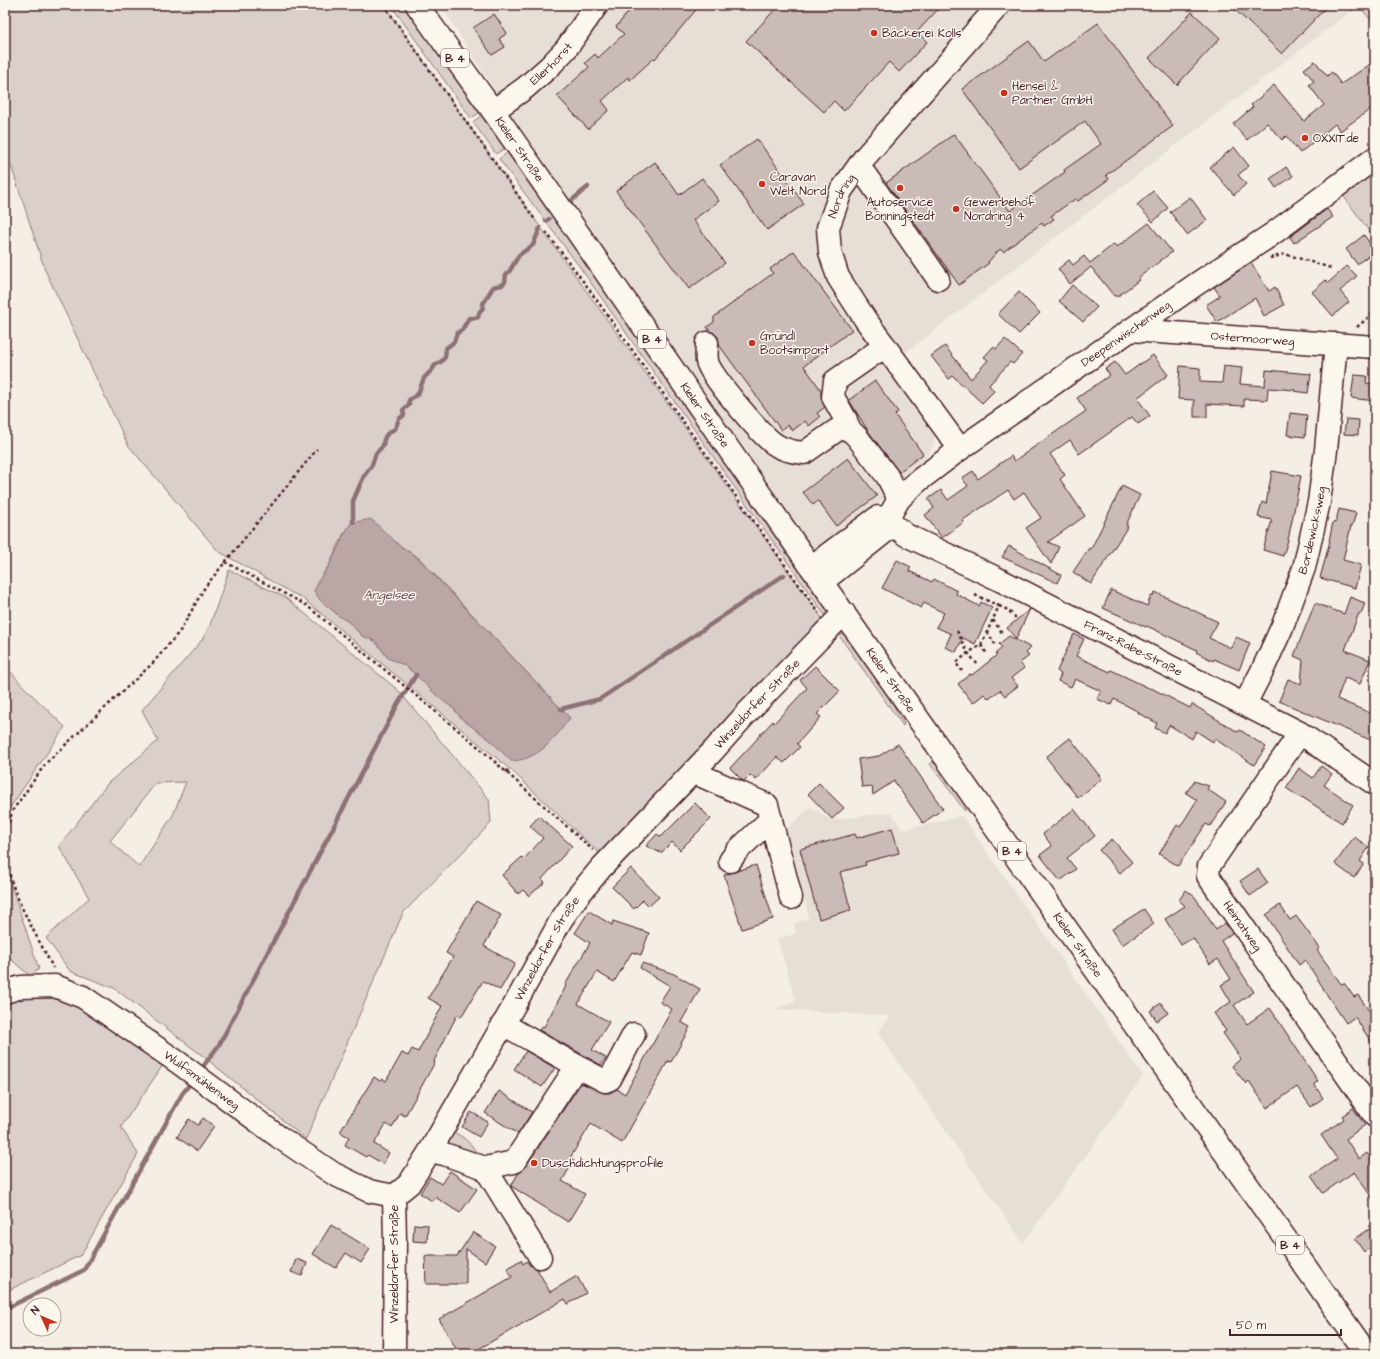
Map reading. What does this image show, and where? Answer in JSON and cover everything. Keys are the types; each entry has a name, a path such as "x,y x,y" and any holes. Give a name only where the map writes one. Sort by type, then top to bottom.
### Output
{"street":[{"name":"Kieler Straße","path":"417,5 1367,1354"},
{"name":"Ellerhorst","path":"493,111 525,88 549,67 566,49 597,5"},
{"name":"Nordring","path":"960,449 865,319 838,277 830,252 828,228 841,191 865,157 999,5"},
{"name":"Deepenwischenweg","path":"817,575 886,531 887,520 898,499 918,481 960,449 1130,330 1271,235 1375,158"},
{"path":"859,166 938,279"},
{"name":"Ostermoorweg","path":"1130,330 1375,347"},
{"path":"707,343 707,362 716,378 751,422 773,443 791,452 804,453 838,430 848,428"},
{"name":"Bordewicksweg","path":"1245,704 1283,625 1304,568 1319,502 1326,450 1336,344"},
{"path":"885,346 835,381 833,397 846,420 848,428 857,437 887,476 898,499"},
{"name":"Franz-Rabe-Straße","path":"887,520 906,535 996,578 1300,733 1375,784"},
{"name":"Winzeldorfer Straße","path":"394,1354 394,1196 408,1184 430,1151 561,920 577,897 606,863 746,714 844,613"},
{"name":"Heimatweg","path":"1300,733 1209,866 1208,876 1375,1116"},
{"path":"693,772 767,805 791,898"},
{"path":"730,861 737,851 771,819"},
{"name":"Wulfsmühlenweg","path":"5,992 21,987 55,986 83,997 179,1063 279,1137 334,1174 369,1191 394,1196"},
{"path":"503,1024 576,1066 605,1080 610,1079 634,1034"},
{"path":"430,1151 444,1154 485,1168 514,1162 576,1066"},
{"path":"485,1168 540,1257"}],"path":[{"path":"384,5 536,221"},
{"path":"1265,260 1286,254 1331,268"},
{"path":"5,834 13,810 46,763 153,663 180,631 205,587 317,449"},
{"path":"225,562 306,605 403,684 410,688 475,744 606,863"},
{"path":"975,595 1008,610 1016,618"},
{"path":"962,671 956,663 981,645 999,606"},
{"path":"992,620 1003,634"},
{"path":"957,631 968,653 978,665"},
{"path":"987,632 995,644"},
{"path":"981,645 987,654"},
{"path":"506,772 509,769"},
{"path":"5,851 7,867 19,900 55,971 55,986"}],"shaded area":[{"path":"5,5 384,5 536,221 822,618 600,854 511,770 301,597 218,551 128,445 45,270 5,147","holes":["371,520 399,545 419,558 570,718 511,761 489,739 463,720 453,708 438,697 416,675 404,665 388,658 375,641 362,636 350,623 331,609 317,582 329,565 344,533"]},
{"path":"391,5 403,5 479,113 471,118"},
{"path":"441,5 1345,5 1351,11 888,366 934,435 934,444 924,460 884,498 850,528 814,553 555,189"},
{"path":"1346,5 1375,5 1375,25 1359,6 1351,11"},
{"path":"481,116 505,148 496,154 473,122"},
{"path":"508,152 827,606 826,617 579,266 499,159"},
{"path":"1375,163 1375,229 1370,232 1339,190"},
{"path":"229,570 286,598 398,690 489,799 491,823 403,913 306,1139 208,1060 114,988 70,971 46,938 89,898 59,846 108,783 158,741 142,710 202,640 210,625","holes":["186,782 173,815 139,867 110,841 156,783"]},
{"path":"838,634 846,635 880,681 904,724 903,726"},
{"path":"5,665 22,685 65,727 5,815"},
{"path":"933,762 947,776 966,803 965,811 930,764"},
{"path":"810,807 832,820 891,812 903,830 962,816 1143,1076 1023,1243 878,1033 889,1016 773,1009 796,1002 777,938 796,934 794,923 809,918 787,829"},
{"path":"5,867 39,969 30,976 5,954"},
{"path":"42,993 70,1000 163,1065 121,1127 138,1154 81,1255 5,1292 5,1001"},
{"path":"452,1133 467,1140 477,1154 441,1148"}],"water":[{"name":"Angelsee","path":"371,519 399,545 418,558 570,718 552,741 545,747 530,757 511,761 489,739 463,720 453,708 438,697 416,675 404,665 388,658 375,641 362,636 350,623 320,600 314,591 351,523"}],"building":[{"path":"634,5 700,5 655,59 654,58 630,80 628,77 602,101 609,110 588,129 557,96 589,67 585,63 595,54 598,58 624,34 616,27"},
{"path":"779,5 942,5 917,32 927,42 899,72 889,62 844,111 834,101 824,112 746,41"},
{"path":"1230,5 1328,5 1282,54"},
{"path":"1192,12 1220,38 1177,85 1149,58"},
{"path":"494,14 507,33 499,39 505,47 492,55 473,28"},
{"path":"1098,23 1173,126 1106,175 1109,179 1078,201 1075,199 1051,216 1054,219 1044,226 1042,223 1003,252 1000,249 988,262 989,263 959,285 886,183 954,134 1010,211 1065,172 1064,170 1101,144 1085,121 1019,168 962,89 1029,41 1044,62"},
{"path":"1315,61 1327,76 1332,72 1341,84 1375,61 1375,106 1340,131 1335,124 1300,153 1286,136 1282,140 1267,123 1247,140 1233,124 1253,107 1251,105 1274,85 1304,121 1324,105 1309,85 1314,81 1304,69"},
{"name":"Caravan Welt Nord","path":"757,139 804,204 767,230 720,165"},
{"path":"1234,147 1249,166 1238,175 1246,184 1234,195 1210,167"},
{"path":"655,162 679,195 702,178 719,201 693,220 725,263 689,289 616,191"},
{"path":"1286,167 1293,176 1276,188 1270,179"},
{"path":"1153,191 1168,208 1153,222 1137,205"},
{"path":"1190,197 1207,220 1187,235 1170,212"},
{"path":"1327,209 1333,217 1294,243 1290,237"},
{"path":"1149,223 1172,252 1138,278 1139,280 1118,296 1114,296 1091,267 1070,284 1058,269 1069,260 1073,265 1084,256 1090,263 1114,244 1117,247"},
{"path":"1364,235 1375,251 1357,264 1346,249"},
{"name":"Gründl Bootsimport","path":"794,251 852,330 804,366 821,390 821,396 825,407 817,413 820,417 809,426 805,421 792,431 788,425 781,430 719,345 718,337 707,327 714,322 714,317 773,273 770,269"},
{"path":"1251,263 1269,291 1275,287 1284,305 1264,316 1255,298 1217,322 1206,305 1220,296 1214,287"},
{"path":"1347,266 1357,276 1340,291 1349,302 1333,316 1312,292 1326,280 1328,283"},
{"path":"1072,285 1097,307 1083,322 1059,301"},
{"path":"1019,292 1040,313 1019,334 998,314"},
{"path":"1005,339 1022,354 1013,364 1010,362 989,385 994,391 982,403 953,376 949,379 931,356 945,346 971,379 988,360 984,357 993,347 996,349"},
{"path":"1153,355 1168,375 1137,398 1150,416 1138,424 1132,417 1079,454 1070,440 1050,454 1065,475 1060,479 1085,516 1048,542 1059,547 1051,564 1026,528 1041,518 1024,492 1014,499 1008,490 963,520 964,522 942,538 925,515 934,508 928,499 941,490 948,500 968,486 962,478 973,471 978,479 1011,456 1014,461 1086,411 1077,398 1110,375 1105,369 1115,362 1125,375"},
{"path":"1180,366 1200,368 1200,382 1222,383 1224,366 1242,368 1240,384 1265,386 1266,370 1311,374 1308,393 1294,391 1295,390 1268,388 1267,400 1244,399 1244,406 1207,404 1207,417 1194,417 1194,400 1178,399"},
{"path":"1354,375 1367,376 1366,383 1375,384 1375,401 1351,398"},
{"path":"875,381 898,412 895,415 923,454 899,472 868,431 849,400"},
{"path":"1290,413 1307,415 1305,437 1287,435"},
{"path":"1346,419 1359,420 1358,435 1344,434"},
{"path":"848,458 877,496 836,526 818,501 813,505 803,492"},
{"path":"1272,471 1301,476 1288,540 1283,556 1263,550 1272,520 1258,517 1262,502 1266,504"},
{"path":"1122,486 1140,495 1126,525 1128,526 1091,584 1073,572 1089,548 1091,549"},
{"path":"1339,509 1356,513 1351,526 1343,560 1361,565 1355,588 1320,578 1330,541 1333,522 1336,521"},
{"path":"1009,546 1061,575 1057,583 1002,557"},
{"path":"897,560 911,567 909,571 932,582 934,579 957,591 956,594 979,606 981,602 992,608 975,644 963,638 956,652 945,647 951,634 936,627 944,613 924,603 921,608 882,588"},
{"path":"1111,590 1147,606 1151,596 1152,597 1155,592 1218,622 1209,638 1231,648 1236,637 1250,643 1239,670 1214,659 1213,661 1196,652 1197,650 1147,626 1146,627 1103,608"},
{"path":"1350,597 1365,603 1361,614 1359,613 1345,650 1370,660 1360,684 1345,678 1337,699 1375,715 1375,742 1279,701 1288,679 1301,684 1303,660 1294,656 1315,603 1344,614"},
{"path":"1030,609 1016,639 1007,628"},
{"path":"1074,634 1084,639 1076,656 1110,672 1111,670 1151,688 1190,708 1192,704 1238,732 1240,730 1266,747 1254,765 1215,739 1213,742 1196,731 1192,739 1169,725 1165,733 1155,728 1157,723 1114,699 1111,705 1097,699 1101,691 1075,679 1071,687 1058,681 1061,674 1057,671"},
{"path":"1009,636 1031,648 1026,653 1029,656 1020,663 1024,668 1011,678 1018,686 1005,696 1000,690 989,699 984,694 973,703 958,684 997,655 995,654 1002,648 999,644"},
{"path":"815,666 840,691 817,714 821,717 797,744 800,747 784,763 777,757 756,780 750,775 743,781 730,768 773,721 774,723 807,688 800,680"},
{"path":"1070,738 1102,779 1078,798 1046,757"},
{"path":"898,744 943,809 923,823 894,781 873,795 872,786 862,787 858,759 879,756"},
{"path":"1321,766 1332,774 1324,785 1353,805 1342,823 1286,788 1299,768 1313,778"},
{"path":"1194,781 1209,786 1207,789 1226,802 1210,826 1206,824 1178,866 1159,854 1177,825 1180,827 1197,800 1186,793"},
{"path":"819,783 844,808 832,819 808,794"},
{"path":"695,803 711,819 680,850 672,842 661,853 646,846 657,834 661,837"},
{"path":"1074,809 1095,836 1067,858 1076,869 1060,881 1040,855 1052,846 1043,834"},
{"path":"539,816 572,846 542,879 545,882 529,896 523,890 518,894 502,875 522,857 524,859 543,838 530,826"},
{"path":"892,828 899,853 865,862 866,865 840,872 851,910 819,919 800,849 855,834 857,838"},
{"path":"1354,837 1369,847 1360,861 1364,864 1354,878 1335,864"},
{"path":"1112,839 1132,862 1120,873 1099,850"},
{"path":"756,865 773,919 742,929 724,875"},
{"path":"631,868 659,897 649,906 643,900 634,909 612,887"},
{"path":"1258,869 1268,883 1250,896 1240,881"},
{"path":"1186,890 1195,897 1216,930 1225,923 1232,933 1221,941 1254,992 1234,1005 1247,1024 1270,1008 1318,1081 1314,1084 1323,1098 1311,1107 1297,1087 1267,1108 1249,1081 1246,1084 1232,1066 1241,1059 1223,1033 1226,1031 1214,1013 1231,1002 1221,985 1231,979 1218,959 1210,964 1193,938 1181,945 1165,919 1185,906 1179,900"},
{"path":"476,901 501,915 484,946 515,964 500,990 483,981 461,1017 457,1015 434,1061 435,1062 405,1116 400,1113 392,1128 386,1124 374,1144 389,1153 383,1164 368,1155 366,1157 345,1145 349,1137 340,1132 374,1077 380,1081 382,1079 386,1081 402,1053 408,1056 412,1049 418,1052 442,1006 428,998 453,957 446,953"},
{"path":"1280,905 1290,920 1296,916 1320,948 1317,950 1341,984 1344,983 1354,997 1358,995 1375,1019 1375,1048 1355,1017 1346,1023 1305,960 1299,965 1266,915"},
{"path":"1144,909 1154,924 1122,945 1112,929"},
{"path":"589,911 612,925 613,921 649,933 641,955 632,952 614,982 597,972 578,1004 609,1022 592,1050 606,1058 601,1065 539,1030 542,1026 544,1027 566,986 565,985 590,943 575,933"},
{"path":"642,963 674,974 700,989 681,1022 690,1027 671,1062 668,1061 622,1143 591,1124 570,1158 574,1160 562,1181 585,1194 568,1222 511,1186 581,1083 604,1093 610,1093 617,1089 625,1094 672,1009 660,1002 670,986 640,968"},
{"path":"1161,1003 1168,1013 1157,1021 1150,1011"},
{"path":"526,1051 555,1068 542,1087 514,1069"},
{"path":"499,1091 532,1112 518,1134 485,1113"},
{"path":"1353,1108 1365,1125 1346,1139 1359,1159 1367,1153 1375,1165 1375,1202 1354,1172 1323,1193 1311,1176 1337,1159 1321,1135 1344,1119 1342,1116"},
{"path":"471,1112 488,1122 479,1137 462,1127"},
{"path":"203,1118 214,1126 197,1151 177,1137 189,1119 198,1125"},
{"path":"450,1171 477,1189 460,1213 435,1197 432,1201 420,1193 430,1177 441,1184"},
{"path":"414,1224 428,1225 427,1242 413,1241"},
{"path":"331,1225 370,1249 361,1263 346,1253 336,1268 313,1254"},
{"path":"1375,1225 1375,1244 1364,1252 1355,1239"},
{"path":"473,1232 495,1246 485,1262 466,1249 466,1284 426,1284 425,1256 457,1256"},
{"path":"296,1259 307,1263 302,1276 291,1272"},
{"path":"521,1260 523,1264 527,1261 530,1266 531,1265 537,1269 550,1292 577,1276 586,1293 568,1304 565,1299 470,1354 459,1354 439,1319 512,1277 507,1268"}],"waterway":[{"path":"571,201 588,187"},
{"path":"353,522 353,501 364,476 372,465 376,453 383,446 386,435 395,429 399,419 404,415 403,410 409,405 409,400 418,394 424,378 435,365 442,361 445,357 446,348 454,342 457,333 462,330 469,318 478,317 483,308 483,304 493,287 502,285 505,282 506,274 509,272 519,255 533,245 540,228"},
{"path":"561,709 600,699 784,575"},
{"path":"199,1072 219,1045 398,704 416,675"},
{"path":"5,1309 84,1270 182,1094 192,1081"}],"place":[{"name":"Bäckerei Kolls","path":"874,33"},
{"name":"Hensel & Partner GmbH","path":"1004,93"},
{"name":"OXXIT.de","path":"1305,138"},
{"name":"Caravan Welt Nord","path":"762,184"},
{"name":"Autoservice Bönningstedt","path":"900,188"},
{"name":"Gewerbehof Nordring 4","path":"956,209"},
{"name":"Gründl Bootsimport","path":"752,343"},
{"name":"Duschdichtungsprofile","path":"534,1163"}]}
